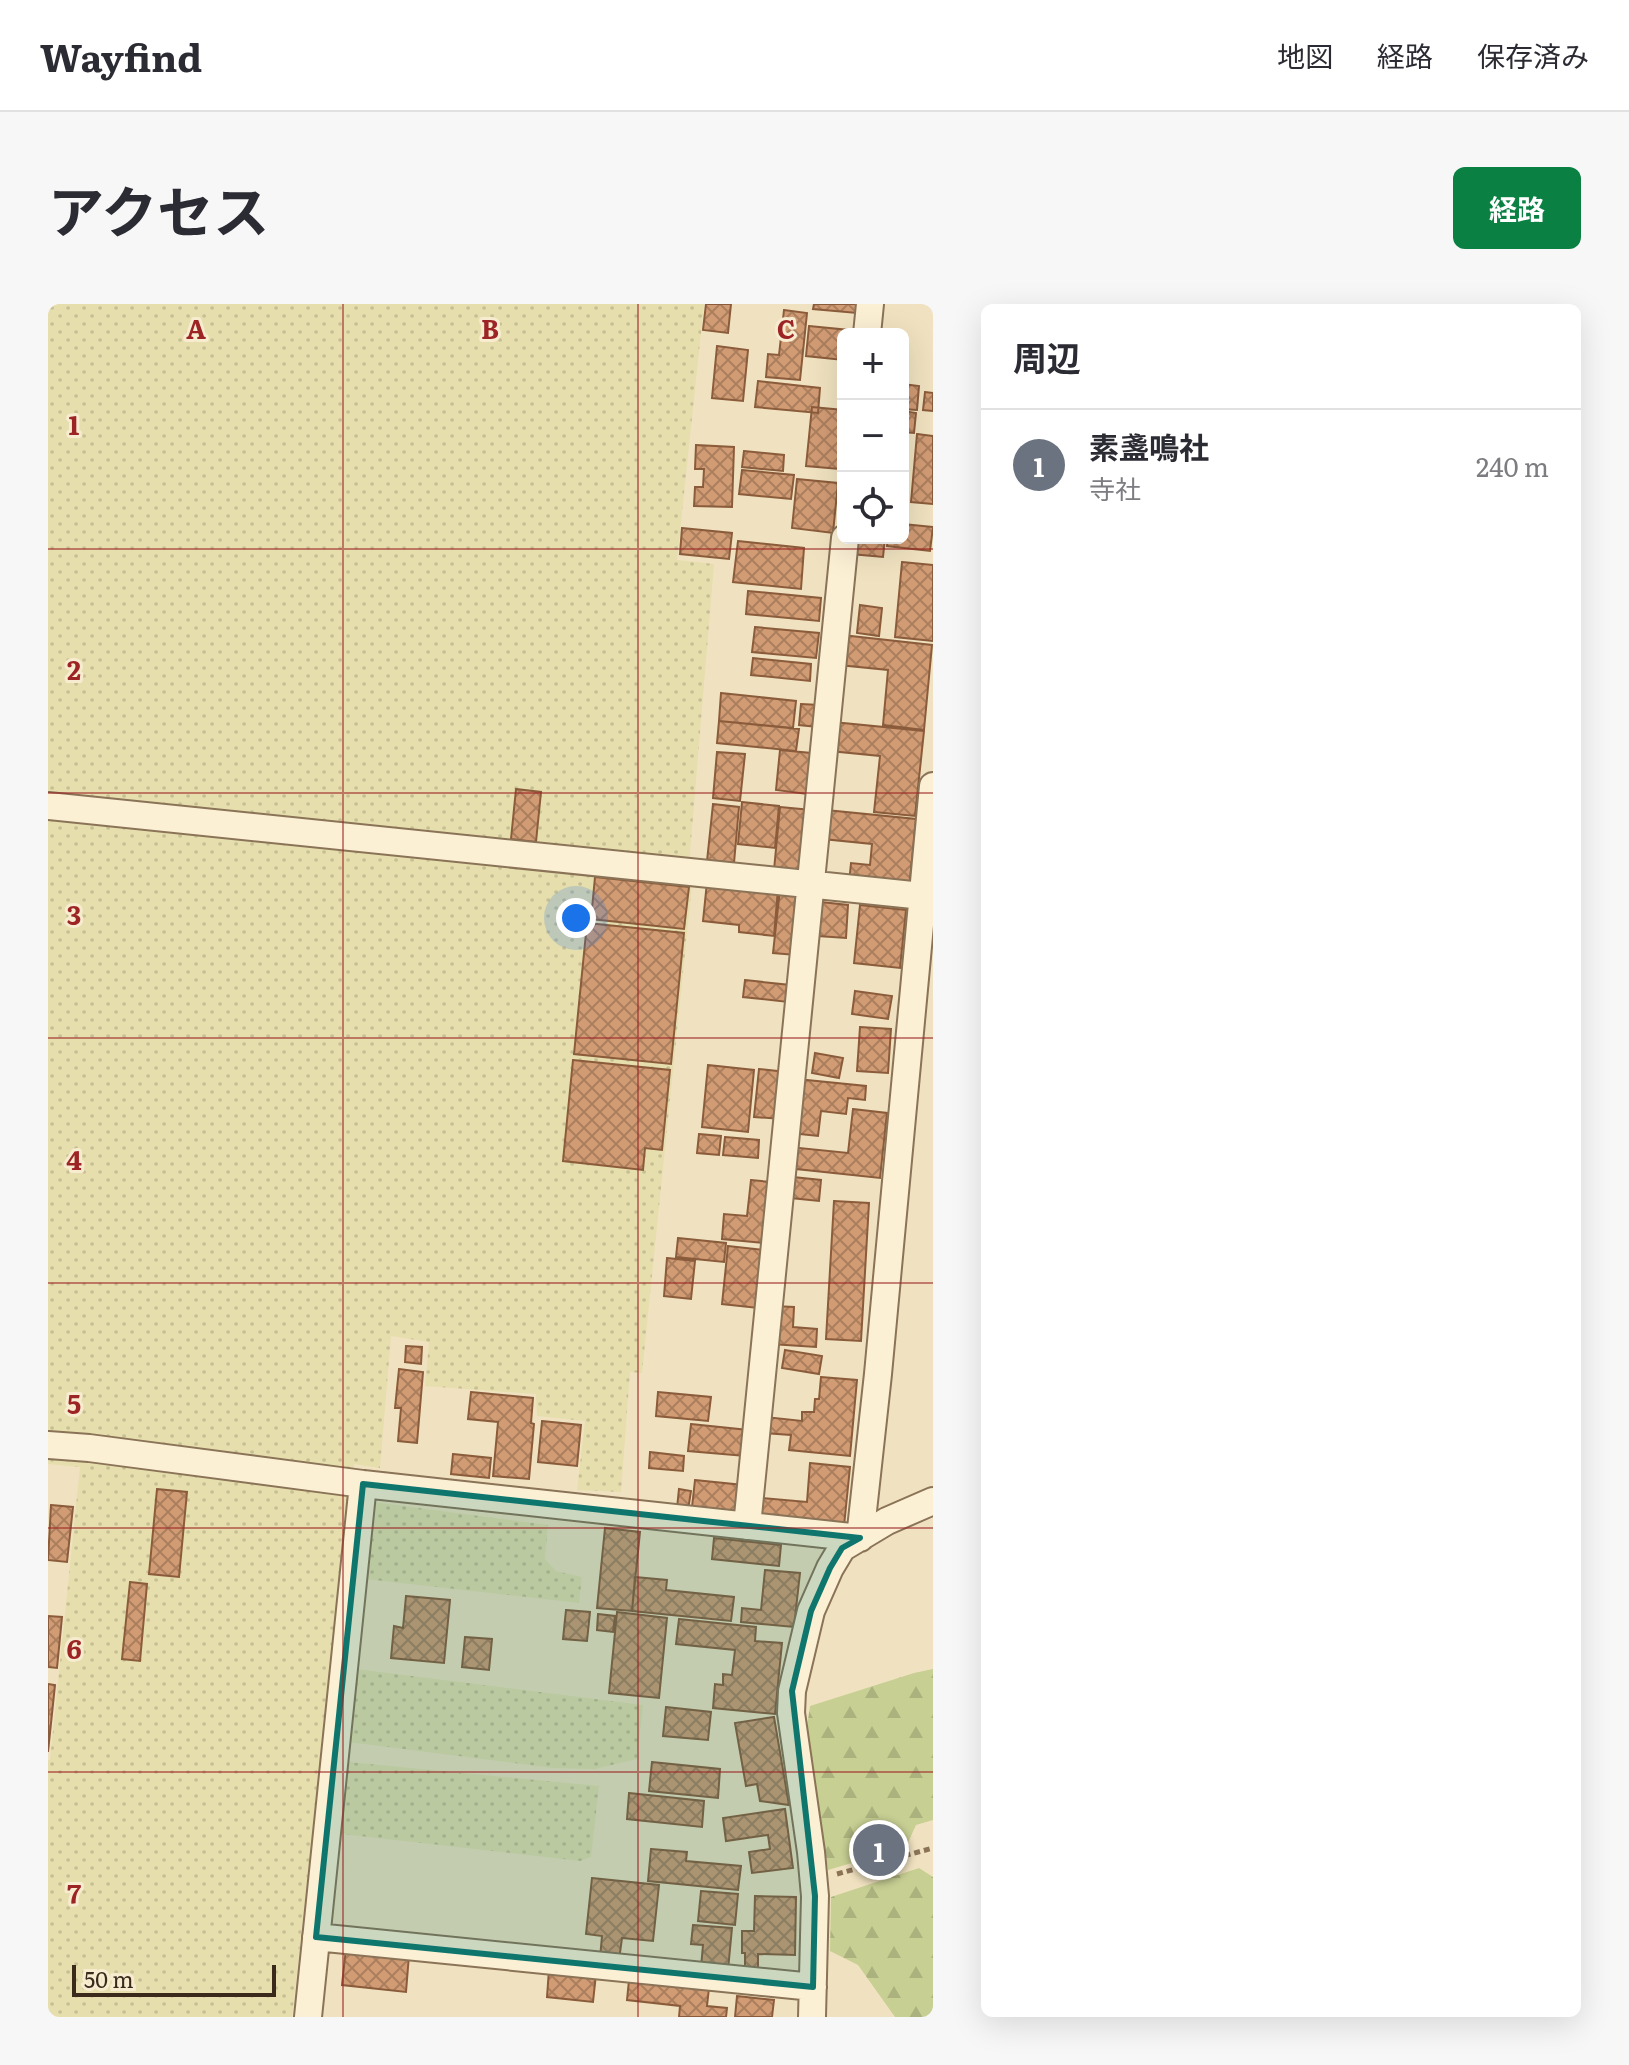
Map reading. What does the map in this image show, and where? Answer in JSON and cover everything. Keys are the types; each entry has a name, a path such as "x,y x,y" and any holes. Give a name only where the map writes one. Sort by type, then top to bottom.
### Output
{"street":[{"path":"868,328 870,304"},
{"path":"747,1526 844,544"},
{"path":"860,1538 927,896 933,786"},
{"path":"48,806 927,896"},
{"path":"48,1445 363,1484 860,1538"},
{"path":"308,2017 363,1484"},
{"path":"812,2017 815,1896 792,1729 792,1691 811,1611 842,1548 887,1521 933,1501"},
{"path":"316,1937 813,1987"}],"path":[{"path":"813,1880 933,1848"}],"highlighted area":[{"path":"363,1484 860,1538 842,1548 830,1568 811,1611 792,1691 815,1896 813,1987 316,1937"}],"shaded area":[{"path":"48,304 704,304 677,560 714,564 690,853 692,885 642,1373 630,1372 621,1492 577,1490 585,1421 537,1416 536,1394 425,1386 429,1342 391,1336 380,1468 354,1464 292,2017 48,2017 48,1760 80,1467 48,1464"},
{"path":"373,1502 548,1525 545,1559 556,1571 582,1577 579,1603 365,1579"},
{"path":"356,1669 643,1705 637,1759 595,1769 553,1768 348,1742"},
{"path":"348,1762 599,1786 591,1857 580,1861 342,1834"}],"green space":[{"path":"933,1669 933,1820 916,1825 906,1847 828,1870 807,1727 810,1706"},
{"path":"919,1868 933,1877 933,2017 895,2017 858,1965 830,1951 831,1897"}],"building":[{"path":"706,304 731,304 728,333 703,330"},
{"path":"814,304 858,304 857,313 813,309"},
{"path":"784,310 807,313 800,380 766,377 768,354 779,355"},
{"path":"809,326 837,329 837,359 806,356"},
{"path":"717,346 748,350 743,401 712,398"},
{"path":"758,381 820,388 818,413 755,407"},
{"path":"909,385 919,386 917,410 909,409"},
{"path":"925,392 933,393 933,411 923,410"},
{"path":"812,407 837,409 837,469 806,466"},
{"path":"909,412 916,413 914,433 909,433"},
{"path":"917,434 933,436 933,504 911,502"},
{"path":"696,445 734,447 732,507 694,506 695,487 703,487 704,469 695,469"},
{"path":"744,451 784,455 783,471 742,467"},
{"path":"742,470 794,475 791,499 739,494"},
{"path":"797,479 837,483 833,533 792,528"},
{"path":"909,525 933,527 930,551 887,546 909,544"},
{"path":"682,528 732,533 729,559 680,554"},
{"path":"738,541 804,548 801,589 733,582"},
{"path":"852,544 884,544 883,557 851,554"},
{"path":"902,562 933,565 933,641 895,637"},
{"path":"748,591 821,598 819,621 746,614"},
{"path":"860,605 882,608 879,636 857,633"},
{"path":"755,627 819,633 816,658 752,652"},
{"path":"842,635 932,645 924,730 883,725 888,670 839,665"},
{"path":"753,658 811,664 810,681 751,675"},
{"path":"721,693 796,701 793,728 719,721"},
{"path":"801,704 819,705 817,727 799,725"},
{"path":"719,721 799,729 796,751 717,743"},
{"path":"833,722 924,731 915,816 874,812 880,756 830,751"},
{"path":"780,750 811,753 807,794 776,790"},
{"path":"717,752 745,754 740,801 713,798"},
{"path":"516,789 541,792 536,842 511,839"},
{"path":"742,802 779,806 775,848 738,844"},
{"path":"713,804 739,807 734,863 707,861"},
{"path":"780,807 811,810 805,873 774,870"},
{"path":"826,810 916,819 909,889 849,883 851,863 870,865 872,844 823,839"},
{"path":"595,877 689,887 684,929 591,919"},
{"path":"707,882 778,889 774,936 739,932 739,925 703,921"},
{"path":"780,889 803,891 796,955 773,953"},
{"path":"821,902 848,905 846,938 818,936"},
{"path":"860,905 906,910 900,968 854,963"},
{"path":"587,923 684,933 671,1064 574,1054"},
{"path":"745,980 790,985 788,1002 743,997"},
{"path":"855,991 892,996 888,1019 852,1014"},
{"path":"860,1027 891,1029 888,1073 857,1071"},
{"path":"815,1053 843,1058 839,1078 812,1073"},
{"path":"573,1060 670,1070 662,1150 645,1148 643,1170 563,1161"},
{"path":"708,1065 754,1070 748,1132 702,1127"},
{"path":"759,1069 786,1072 782,1119 754,1117"},
{"path":"797,1079 866,1086 865,1100 848,1098 846,1114 821,1111 818,1136 791,1133"},
{"path":"853,1109 887,1113 880,1178 787,1168 790,1147 848,1153"},
{"path":"699,1134 721,1136 719,1155 697,1153"},
{"path":"725,1137 759,1140 758,1158 723,1155"},
{"path":"793,1177 821,1180 819,1201 791,1198"},
{"path":"751,1180 770,1182 764,1243 722,1239 724,1214 747,1216"},
{"path":"834,1201 869,1203 861,1341 826,1339"},
{"path":"678,1238 726,1243 724,1262 676,1257"},
{"path":"728,1246 764,1250 758,1308 722,1304"},
{"path":"667,1258 695,1261 691,1299 664,1296"},
{"path":"774,1306 794,1307 793,1327 817,1329 816,1347 771,1344"},
{"path":"406,1346 422,1347 421,1364 405,1362"},
{"path":"785,1350 822,1356 819,1374 782,1368"},
{"path":"399,1369 423,1372 417,1443 398,1441 401,1408 395,1408"},
{"path":"821,1377 857,1380 850,1456 789,1450 791,1435 764,1433 766,1417 802,1421 802,1412 814,1412"},
{"path":"471,1392 533,1398 529,1479 493,1476 498,1422 468,1419"},
{"path":"658,1392 711,1397 708,1421 656,1416"},
{"path":"542,1421 581,1425 577,1466 538,1462"},
{"path":"691,1424 748,1430 745,1456 688,1451"},
{"path":"650,1452 684,1456 683,1471 649,1468"},
{"path":"453,1454 491,1458 489,1478 451,1474"},
{"path":"810,1463 850,1467 844,1526 761,1518 762,1498 807,1502"},
{"path":"695,1480 743,1485 740,1512 692,1507"},
{"path":"157,1489 187,1492 179,1577 149,1574"},
{"path":"679,1489 691,1491 688,1510 677,1508"},
{"path":"51,1505 73,1507 67,1562 48,1560"},
{"path":"605,1528 640,1532 632,1611 597,1608"},
{"path":"714,1538 781,1545 779,1566 712,1559"},
{"path":"765,1570 800,1573 794,1627 741,1622 742,1608 761,1610"},
{"path":"635,1577 667,1580 666,1590 734,1597 731,1621 632,1611"},
{"path":"130,1582 147,1584 140,1661 122,1659"},
{"path":"406,1596 450,1600 444,1663 391,1658 394,1626 403,1628"},
{"path":"566,1610 590,1612 587,1641 563,1639"},
{"path":"617,1612 667,1618 659,1698 609,1693"},
{"path":"598,1614 615,1616 613,1632 597,1630"},
{"path":"48,1616 62,1617 57,1668 48,1667"},
{"path":"679,1619 756,1627 755,1641 782,1643 775,1714 713,1708 715,1684 723,1685 723,1674 732,1675 735,1650 676,1644"},
{"path":"465,1637 492,1639 489,1670 462,1667"},
{"path":"48,1684 55,1685 48,1752"},
{"path":"666,1707 711,1712 708,1740 663,1736"},
{"path":"774,1717 789,1805 760,1801 757,1784 746,1786 735,1723"},
{"path":"652,1762 720,1769 718,1798 649,1791"},
{"path":"629,1793 704,1801 702,1827 627,1819"},
{"path":"785,1809 793,1868 752,1873 749,1852 770,1849 768,1835 726,1841 723,1818"},
{"path":"651,1849 687,1852 686,1861 741,1866 738,1890 648,1881"},
{"path":"592,1878 659,1885 653,1941 622,1938 619,1960 600,1958 602,1936 586,1934"},
{"path":"701,1891 738,1894 735,1925 698,1921"},
{"path":"755,1896 796,1897 795,1955 758,1954 758,1971 745,1971 742,1931 754,1931"},
{"path":"693,1925 732,1928 728,1970 701,1967 703,1945 691,1944"},
{"path":"346,1948 409,1955 406,1992 342,1985"},
{"path":"549,1969 596,1974 593,2002 547,1997"},
{"path":"629,1980 709,1988 707,2006 727,2008 726,2017 679,2017 680,2006 627,2000"},
{"path":"737,1996 774,2000 772,2017 735,2017"}],"place":[{"name":"素盞鳴社","path":"879,1850"}]}
